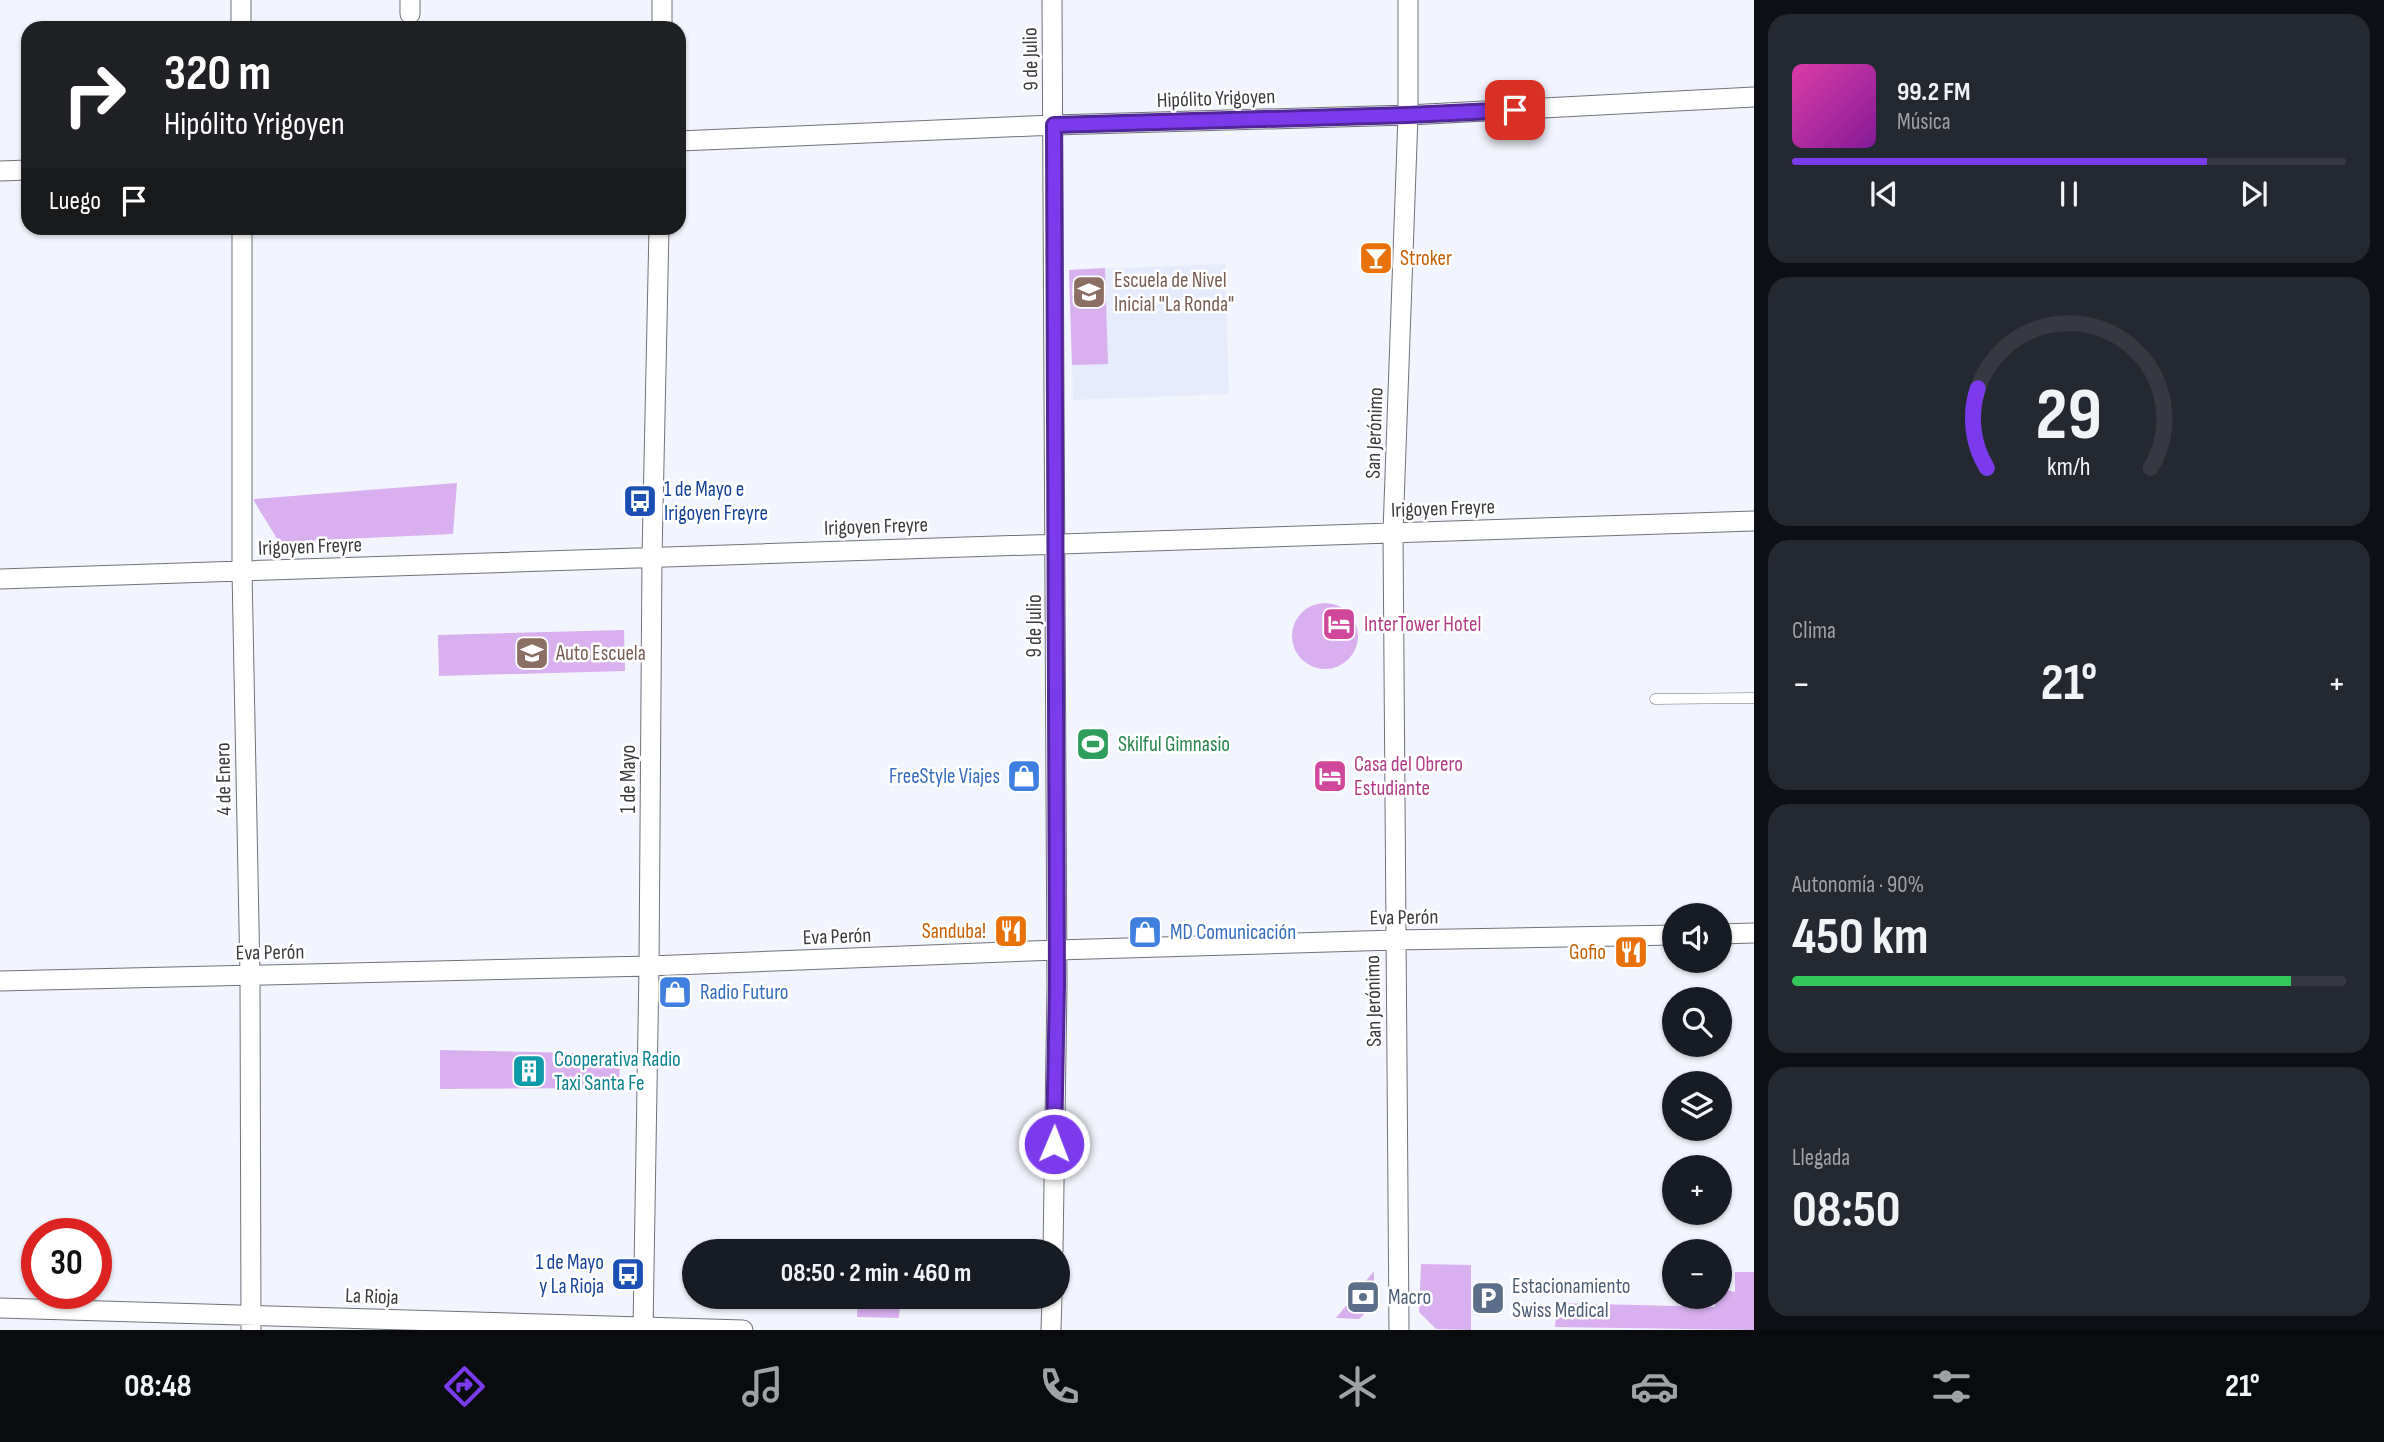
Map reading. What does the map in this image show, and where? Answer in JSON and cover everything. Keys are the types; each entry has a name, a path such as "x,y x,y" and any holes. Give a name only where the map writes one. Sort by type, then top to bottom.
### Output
{"street":[{"path":"241,0 241,21"},
{"path":"662,0 662,21"},
{"name":"9 de Julio","path":"1052,0 1057,950 1052,1239"},
{"name":"San Jerónimo","path":"1399,1330 1393,532 1408,115 1408,0"},
{"name":"Hipólito Yrigoyen","path":"686,141 1054,125 1408,115 1754,97"},
{"path":"0,171 21,170"},
{"name":"4 de Enero","path":"242,235 242,571 250,976 251,1322"},
{"name":"1 de Mayo","path":"643,1329 652,557 659,235"},
{"name":"Irigoyen Freyre","path":"0,579 1754,521"},
{"path":"1732,934 1754,933"},
{"name":"Eva Perón","path":"0,981 649,966 1057,950 1662,934"},
{"name":"La Rioja","path":"0,1308 251,1322 743,1330"},
{"path":"1051,1330 1052,1309"}],"lane":[{"path":"1655,699 1754,698"}],"shaded area":[{"path":"1225,264 1229,394 1073,400 1069,270"}],"building":[{"path":"1105,268 1108,364 1072,365 1069,270"},
{"path":"457,483 453,534 279,542 254,501 254,499"},
{"path":"1325,603 1338,605 1353,618 1358,636 1356,649 1343,664 1325,669 1312,667 1297,654 1292,636 1294,623 1307,608"},
{"name":"Auto Escuela","path":"624,630 625,671 439,676 438,635"},
{"name":"Cooperativa Radio Taxi Santa Fe","path":"440,1050 620,1054 619,1088 440,1089"},
{"path":"1421,1264 1471,1265 1471,1330 1436,1329 1419,1312"},
{"name":"Macro","path":"1374,1271 1374,1305 1359,1319 1336,1318"},
{"path":"1735,1272 1754,1272 1754,1330 1555,1327 1557,1303 1662,1306 1662,1309 1732,1309 1732,1291 1735,1292"},
{"path":"857,1309 899,1309 899,1318 857,1317"}],"place":[{"name":"Stroker","path":"1376,258"},
{"name":"Escuela de Nivel Inicial \"La Ronda\"","path":"1089,292"},
{"name":"1 de Mayo e Irigoyen Freyre","path":"640,501"},
{"name":"InterTower Hotel","path":"1339,624"},
{"name":"Auto Escuela","path":"532,653"},
{"name":"Skilful Gimnasio","path":"1093,744"},
{"name":"FreeStyle Viajes","path":"1024,776"},
{"name":"Casa del Obrero Estudiante","path":"1330,776"},
{"name":"Sanduba!","path":"1011,931"},
{"name":"MD Comunicación","path":"1145,932"},
{"name":"Gofio","path":"1631,952"},
{"name":"Radio Futuro","path":"675,992"},
{"name":"Cooperativa Radio Taxi Santa Fe","path":"529,1071"},
{"name":"1 de Mayo y La Rioja","path":"628,1274"},
{"name":"Macro","path":"1363,1297"},
{"name":"Estacionamiento Swiss Medical","path":"1488,1298"}],"route":[{"path":"1054,1144 1057,985 1054,125 1515,110"}]}
